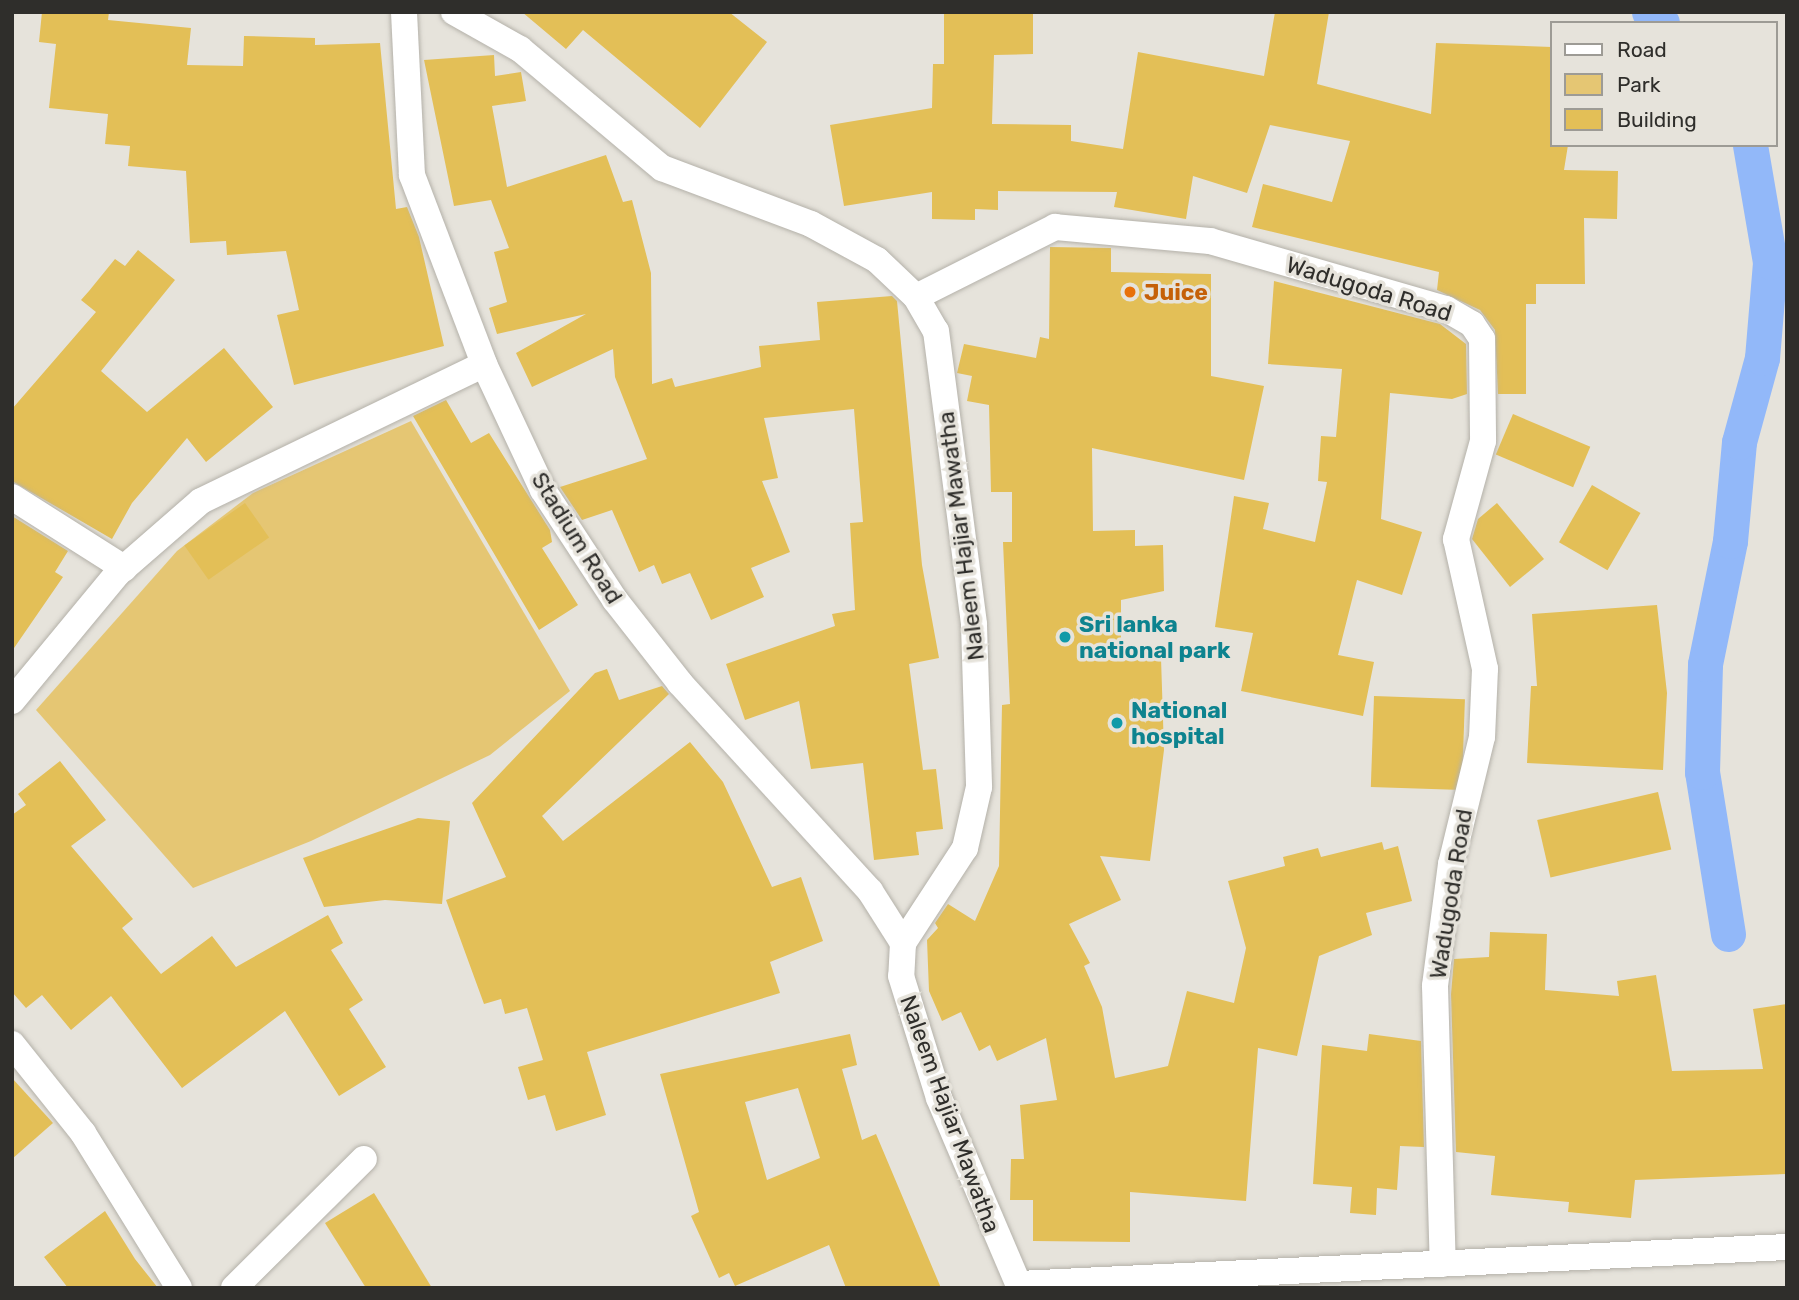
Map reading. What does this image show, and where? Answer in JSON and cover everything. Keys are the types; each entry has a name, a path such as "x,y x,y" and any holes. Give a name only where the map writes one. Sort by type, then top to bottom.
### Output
{"street":[{"name":"Stadium Road","path":"404,12 412,175 484,364 542,490 615,600 680,683 870,891 903,943"},
{"name":"Naleem Hajiar Mawatha","path":"453,12 520,49 663,168 846,241 916,297 936,331 974,625 979,787 965,848 903,943 901,976 910,1013 988,1223 1020,1286"},
{"name":"Wadugoda Road","path":"916,297 1055,227 1210,241 1446,309 1472,324 1482,339 1483,441 1456,539 1485,670 1482,737 1451,864 1435,986 1443,1264"},
{"path":"12,701 124,568 201,501 484,364"},
{"path":"12,497 124,568"},
{"path":"12,1044 83,1133 178,1288"},
{"path":"234,1288 363,1158"},
{"path":"1020,1286 1787,1247"}],"green space":[{"path":"411,421 570,691 490,755 311,841 193,888 36,710 177,551 253,493"}],"building":[{"path":"42,12 109,12 108,20 191,28 187,65 243,66 244,36 315,38 315,45 380,43 396,209 407,207 419,237 444,346 294,385 277,315 299,310 286,251 227,255 226,241 190,243 186,171 128,166 130,146 105,144 108,114 49,108 56,44 39,42"},
{"path":"522,12 729,12 767,42 700,128 583,30 566,49"},
{"path":"944,12 1033,12 1033,54 994,55 992,124 1071,125 1071,141 1123,149 1138,52 1264,76 1275,12 1329,12 1317,84 1431,114 1436,43 1550,47 1550,147 1568,147 1564,170 1618,171 1617,219 1584,218 1585,284 1536,284 1536,304 1526,304 1526,394 1498,394 1495,330 1480,310 1437,290 1439,272 1252,227 1263,184 1332,202 1350,141 1270,125 1247,193 1193,176 1186,219 1114,207 1117,192 998,191 998,210 975,209 975,220 932,219 932,192 844,206 830,125 932,108 933,64 944,64"},
{"path":"494,55 495,76 521,72 526,101 492,106 507,187 606,155 623,202 632,200 651,273 652,384 672,378 675,387 761,367 759,346 820,340 817,302 892,296 897,301 922,565 939,658 909,664 923,770 936,769 943,829 916,832 919,855 874,860 863,763 811,769 799,701 745,720 726,664 835,626 832,614 855,610 850,523 863,522 854,409 764,418 778,478 762,481 790,552 751,568 764,597 711,620 690,573 662,584 654,565 639,572 612,510 582,520 560,487 647,459 615,377 613,349 532,387 516,353 586,314 497,334 489,308 507,302 494,252 509,248 491,200 454,206 424,60"},
{"path":"1050,247 1111,248 1111,272 1211,274 1211,376 1264,386 1244,480 1092,448 1093,531 1135,530 1135,546 1163,545 1164,591 1121,600 1121,658 1161,658 1164,750 1150,861 1100,856 1121,900 1069,924 1090,963 1084,966 1102,1007 1115,1078 1168,1066 1187,991 1234,1003 1246,948 1228,881 1285,866 1283,857 1318,848 1321,857 1382,842 1384,850 1398,846 1412,901 1366,913 1372,935 1319,956 1297,1056 1258,1048 1246,1201 1130,1192 1130,1242 1033,1241 1033,1200 1010,1200 1011,1159 1024,1159 1020,1105 1057,1100 1046,1038 997,1061 990,1045 979,1051 961,1012 942,1021 929,991 927,940 938,928 935,923 948,904 975,921 999,866 1002,705 1010,704 1003,542 1012,542 1012,492 991,492 989,405 967,401 972,376 957,373 964,344 1036,358 1040,337 1049,339"},
{"path":"138,250 175,280 101,371 147,412 224,348 273,407 206,462 187,438 132,503 112,539 12,481 12,409 96,312 81,300 115,259 125,266"},
{"path":"1274,281 1440,324 1466,344 1467,394 1452,399 1390,393 1381,519 1422,532 1402,595 1357,580 1338,655 1374,662 1363,716 1241,691 1253,633 1215,627 1234,496 1269,503 1263,529 1315,542 1327,482 1318,481 1321,436 1336,437 1342,369 1268,364"},
{"path":"446,400 471,443 489,433 550,530 552,542 542,548 578,605 539,630 413,416"},
{"path":"1513,414 1590,447 1573,487 1496,455"},
{"path":"1592,485 1640,513 1607,570 1559,542"},
{"path":"245,503 269,537 208,580 184,545"},
{"path":"1497,503 1544,559 1510,587 1472,539 1478,519"},
{"path":"12,516 68,551 55,572 63,577 12,651"},
{"path":"1657,605 1667,693 1663,770 1527,763 1531,686 1537,686 1532,614"},
{"path":"607,669 619,700 662,686 669,694 542,816 563,841 690,742 723,782 772,887 801,877 823,941 770,962 780,993 587,1052 606,1115 556,1131 545,1095 528,1100 518,1067 543,1060 527,1008 505,1014 501,999 484,1004 446,900 506,877 472,803 595,673"},
{"path":"1374,696 1465,699 1462,790 1371,787"},
{"path":"60,761 106,820 71,846 133,919 122,928 161,974 212,936 236,967 328,915 343,943 331,950 363,1000 349,1009 386,1067 339,1096 285,1011 182,1088 111,996 71,1030 42,995 26,1008 12,992 12,815 26,805 18,794"},
{"path":"1658,792 1671,849 1550,877 1537,820"},
{"path":"418,818 450,821 442,904 385,900 324,907 303,858"},
{"path":"1490,932 1547,934 1545,990 1619,996 1617,981 1656,975 1672,1071 1763,1069 1753,1009 1787,1004 1787,1174 1635,1180 1631,1218 1568,1212 1569,1202 1491,1195 1495,1156 1456,1152 1451,994 1454,959 1489,957"},
{"path":"850,1034 857,1065 842,1069 862,1140 876,1134 941,1288 846,1288 829,1245 735,1286 729,1273 719,1278 691,1216 699,1212 660,1074","holes":["798,1088 820,1158 767,1180 745,1102"]},
{"path":"1369,1034 1421,1041 1424,1147 1400,1146 1397,1190 1377,1188 1376,1215 1350,1213 1352,1187 1313,1184 1322,1045 1367,1051"},
{"path":"12,1078 53,1123 12,1159"},
{"path":"374,1193 432,1288 366,1288 325,1223"},
{"path":"105,1211 135,1259 158,1288 68,1288 44,1257"}],"waterway":[{"path":"1649,12 1660,21"},
{"path":"1728,934 1702,772 1705,664 1730,541 1739,442 1762,358 1770,262 1750,147"}],"place":[{"name":"Juice","path":"1130,292"},
{"name":"Sri lanka national park","path":"1065,637"},
{"name":"National hospital","path":"1117,723"}]}
